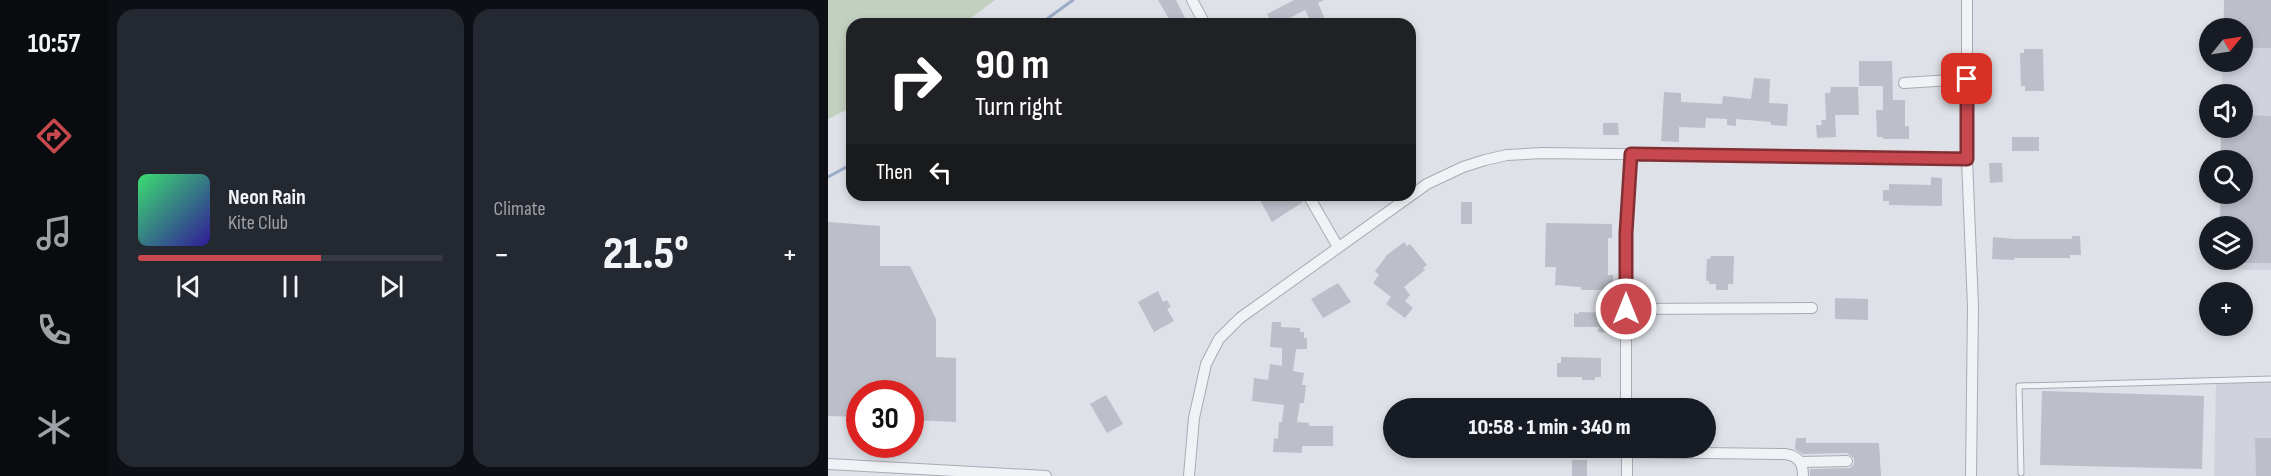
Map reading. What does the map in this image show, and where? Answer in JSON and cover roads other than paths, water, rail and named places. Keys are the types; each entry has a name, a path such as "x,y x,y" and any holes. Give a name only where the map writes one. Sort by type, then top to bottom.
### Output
{"street":[{"path":"1192,0 1202,18"},
{"path":"1967,0 1967,159 1973,307 1971,476"},
{"path":"1904,83 1967,79"},
{"path":"1416,192 1463,166 1507,155 1542,153 1967,159"},
{"path":"1626,398 1626,233 1631,154"},
{"path":"1311,201 1338,247"},
{"path":"1189,476 1194,418 1206,364 1219,339 1240,318 1403,201"},
{"path":"1626,309 1812,308"},
{"path":"1716,452 1785,454 1801,462 1803,476"},
{"path":"1627,458 1627,476"},
{"path":"1801,462 1847,461"},
{"path":"828,464 1046,476"}],"lane":[{"path":"2021,473 2019,386 2271,380"}],"waterway":[{"path":"1048,18 1073,0"},
{"path":"828,177 846,167"}]}
